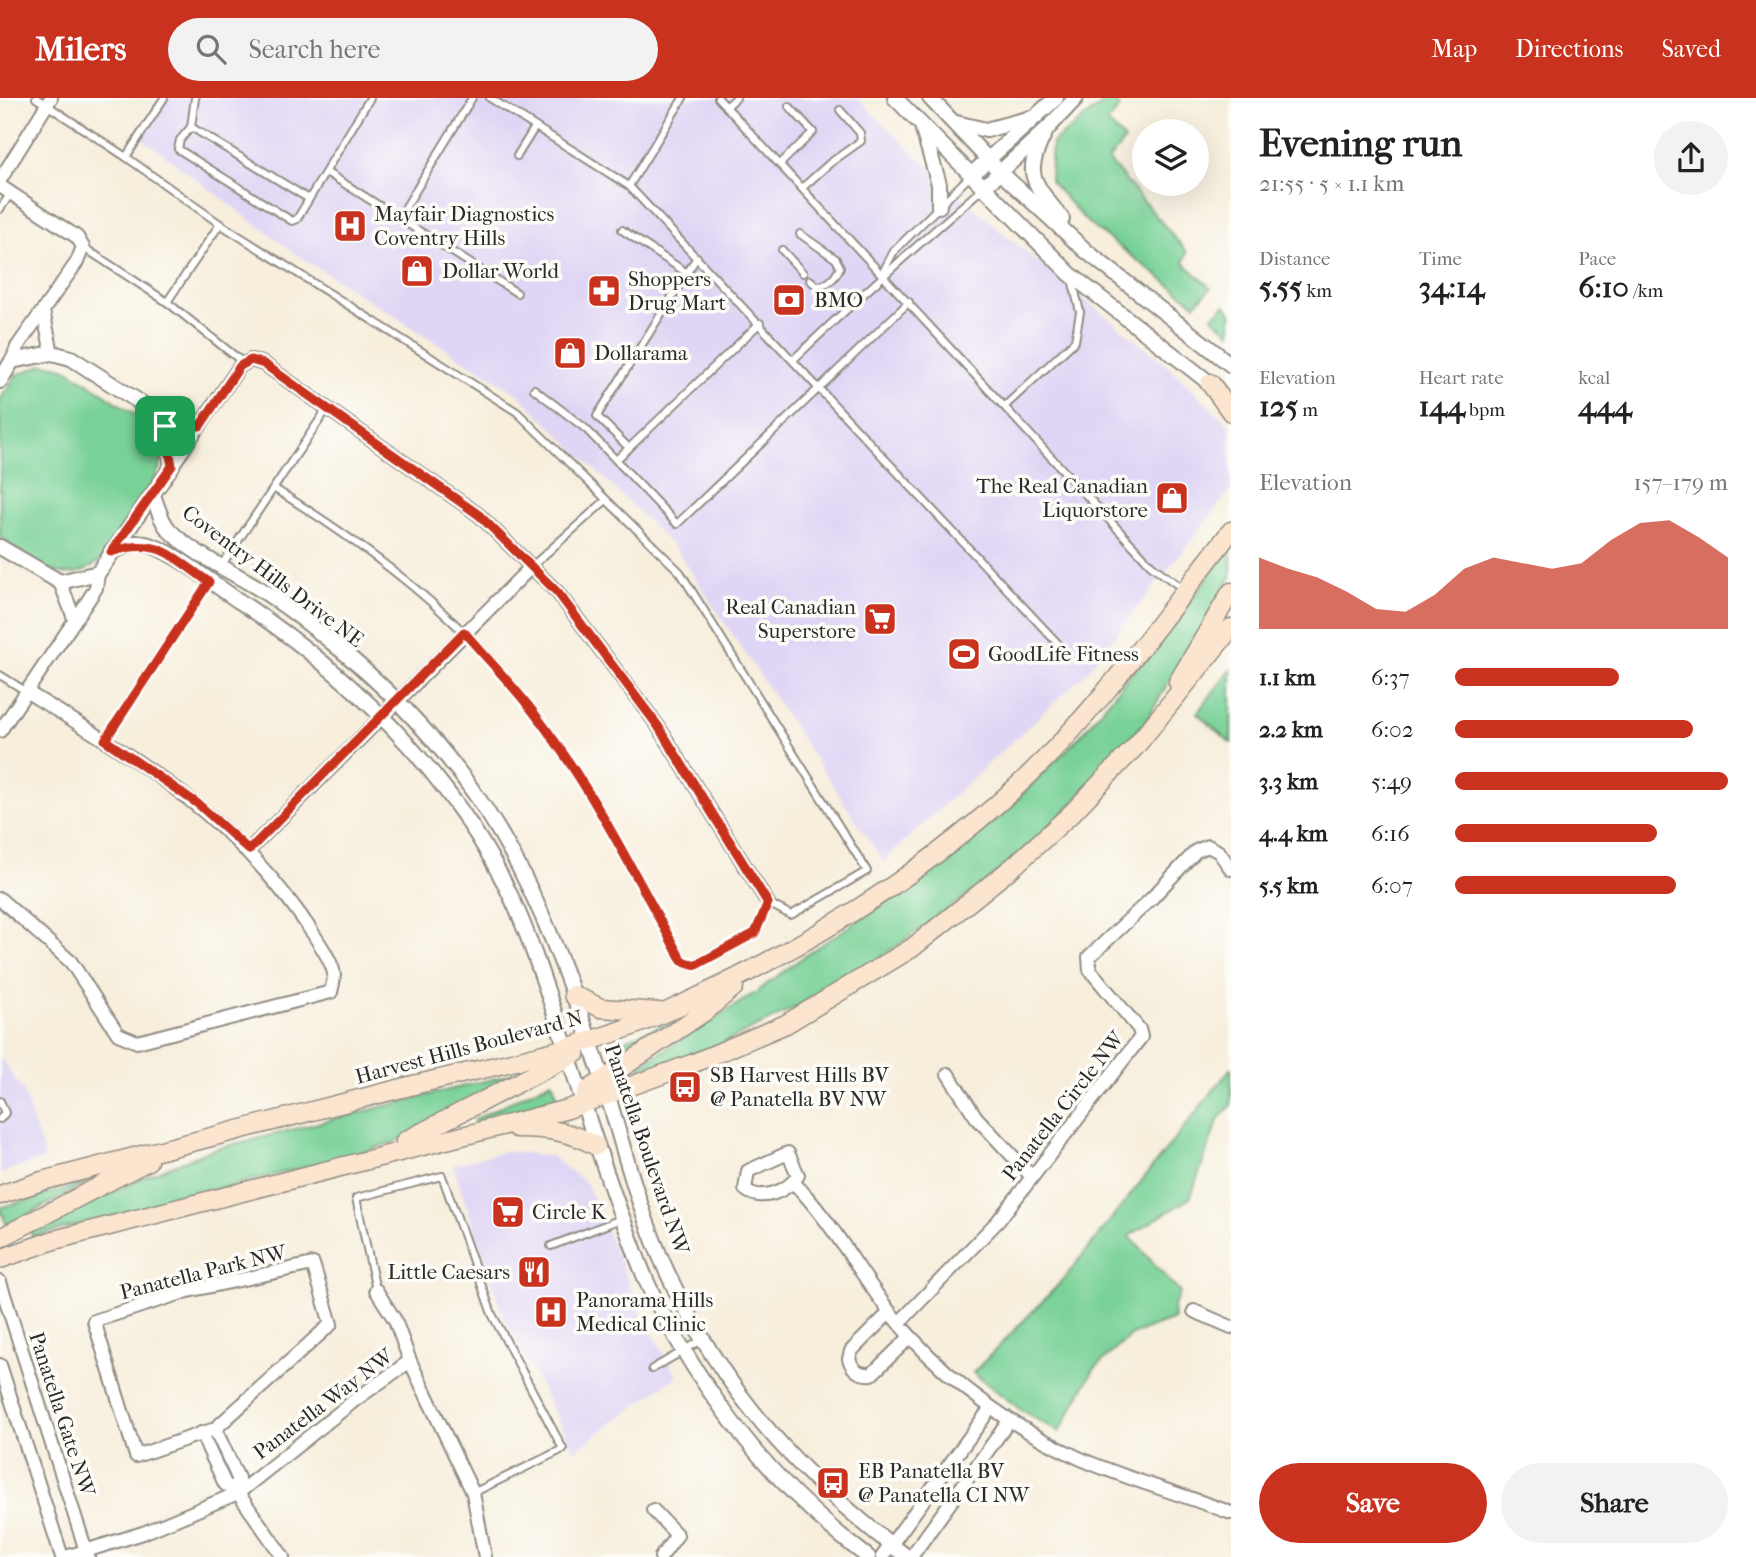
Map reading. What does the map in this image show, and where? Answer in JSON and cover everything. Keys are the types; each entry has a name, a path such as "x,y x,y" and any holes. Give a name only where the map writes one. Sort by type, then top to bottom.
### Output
{"main road":[{"path":"1210,383 1231,412"},
{"name":"Harvest Hills Boulevard N","path":"588,1040 666,1012 756,969 870,903 983,817 1044,760 1087,713 1231,531"},
{"path":"1151,727 1231,592"},
{"path":"0,1259 54,1240 584,1103 587,1091 786,1024 912,948 1014,866 1072,813 1151,727 1231,628"},
{"path":"605,1087 756,969"},
{"path":"572,995 601,1009 666,1012"},
{"path":"363,1160 588,1040"},
{"name":"Harvest Hills Boulevard N","path":"0,1195 42,1181 173,1147 567,1053"},
{"path":"485,1128 541,1128 581,1137 596,1146"},
{"path":"0,1238 173,1147"}],"street":[{"path":"895,98 1070,274 1231,400"},
{"path":"930,98 1000,172 1086,251 1231,365"},
{"path":"971,175 1056,98"},
{"path":"983,188 1047,129 1076,98"},
{"path":"0,180 45,100"},
{"path":"952,121 986,130 1036,116"},
{"path":"922,125 939,184 939,206"},
{"path":"1047,129 1033,155 1032,172 1036,186 1086,251"},
{"path":"0,381 17,347 77,262 83,247 77,237 6,190"},
{"path":"43,311 52,353"},
{"path":"12,361 52,353 71,358 152,410 165,426 172,466"},
{"path":"0,731 96,588 98,573 111,552 245,364 251,360 264,364 479,515 531,567 598,642 658,726 768,903"},
{"path":"165,426 200,426"},
{"name":"Coventry Hills Drive NE","path":"153,495 168,530 276,600 340,650 397,700 478,797 515,857 540,909 588,1040"},
{"name":"Coventry Hills Drive NE","path":"111,552 136,544 157,547 328,667 382,716 460,811 499,874 527,932 567,1053"},
{"path":"0,547 60,582 78,614"},
{"path":"249,850 531,567"},
{"path":"60,582 98,573"},
{"path":"0,899 71,962 118,1034 136,1042 331,992 335,974 312,931 273,876 249,850 198,804 105,740 27,692"},
{"name":"Panatella Circle NW","path":"899,1323 998,1221 1141,1037 1139,1029 1090,970 1088,957 1151,899 1196,851 1208,846 1219,852 1231,869"},
{"name":"Panatella Boulevard NW","path":"588,1040 645,1217 667,1271 703,1340 730,1383 780,1446 887,1551 909,1557"},
{"name":"Panatella Boulevard NW","path":"567,1053 596,1146 650,1289 683,1351 764,1463 838,1535 868,1557"},
{"path":"948,1073 976,1117 1032,1177"},
{"path":"793,1182 827,1221 889,1312 910,1336 990,1409 1081,1459 1231,1513"},
{"name":"Panatella Park NW","path":"313,1264 331,1324 215,1429 201,1433 136,1456 94,1321 188,1291 313,1264"},
{"name":"Panatella Gate NW","path":"0,1282 87,1553"},
{"path":"376,1290 395,1320 410,1361"},
{"path":"1194,1311 1231,1327"},
{"path":"889,1312 851,1351 849,1359 854,1369 862,1374 872,1374 910,1336"},
{"name":"Panatella Way NW","path":"64,1557 87,1553 143,1533 238,1493 355,1400 410,1361 473,1493 485,1557"},
{"name":"Panatella Gate NW","path":"0,1365 64,1557"},
{"path":"887,1551 990,1409"},
{"path":"909,1557 1009,1421"},
{"path":"215,1429 238,1478 238,1493"},
{"path":"201,1433 225,1484 238,1493 283,1557"},
{"path":"653,1510 677,1535 661,1557"}],"lane":[{"path":"126,158 164,98"},
{"path":"195,98 191,127 180,140 178,149 292,221 297,219 370,98"},
{"path":"398,218 472,98"},
{"path":"490,98 629,186 1063,649"},
{"path":"629,186 683,98"},
{"path":"718,98 1151,565 1185,591"},
{"path":"726,107 736,98"},
{"path":"45,100 220,223 517,412 680,572 867,871 791,915 768,903 755,933 696,965 682,961 607,823 534,713 464,632 388,564 275,489"},
{"path":"780,164 813,132 789,106"},
{"path":"802,188 830,163 861,141 860,133 840,110"},
{"path":"191,127 309,199"},
{"path":"517,156 535,127"},
{"path":"326,172 517,293"},
{"path":"882,273 894,251 971,175"},
{"path":"793,359 882,273 903,260 983,188"},
{"path":"0,209 6,190"},
{"path":"167,302 220,223"},
{"path":"622,230 687,273"},
{"path":"800,234 836,259 840,267 836,276 823,286 817,286 810,280"},
{"path":"83,247 167,302 245,364"},
{"path":"782,250 803,273"},
{"path":"586,429 597,416 697,257"},
{"path":"1005,406 1075,341 1080,312 1070,274"},
{"path":"534,389 586,429 677,524 909,302"},
{"path":"616,460 760,323"},
{"path":"221,566 327,409"},
{"path":"597,416 629,448"},
{"path":"531,567 606,500"},
{"path":"105,740 209,582"},
{"path":"0,675 27,692"},
{"path":"0,1101 5,1113 0,1119"},
{"path":"376,1290 356,1198 442,1176 492,1314 562,1449 473,1493"},
{"path":"551,1246 623,1219"},
{"path":"652,1369 703,1340"}],"shaded area":[{"path":"163,98 857,98 924,163 1007,237 1167,365 1231,427 1231,490 1085,674 883,861 675,548 518,394 297,255 139,136"},
{"path":"0,1057 24,1093 45,1158 0,1174"},
{"path":"505,1151 551,1156 587,1184 643,1317 677,1376 574,1451 503,1315 453,1165"}],"green space":[{"path":"1110,98 1120,107 1107,122 1125,140 1108,160 1132,188 1132,196 1139,196 1187,252 1184,263 1211,288 1195,304 1087,222 1050,181 1052,143"},
{"path":"1225,305 1231,312 1231,333 1212,317"},
{"path":"44,364 65,368 148,423 162,448 162,458 154,480 102,559 88,569 75,573 49,570 0,538 0,400 16,375"},
{"path":"1231,549 1231,577 1147,719 1062,815 986,882 842,985 719,1045 642,1072 639,1066 755,993 810,952 939,868 1004,813 1083,733"},
{"path":"1231,669 1231,743 1197,713"},
{"path":"673,1021 674,1027 617,1064 612,1045"},
{"path":"1231,1068 1231,1106 1219,1118 1190,1198 1129,1236 1180,1293 1173,1306 1174,1319 1131,1335 1094,1369 1059,1432 1021,1410 973,1373 1063,1280"},
{"path":"524,1071 525,1077 394,1142 32,1237 31,1231 142,1178 211,1150"},
{"path":"552,1081 560,1104 476,1125 474,1120"},
{"path":"89,1182 7,1226 0,1208"}],"place":[{"name":"Mayfair Diagnostics Coventry Hills","path":"350,226"},
{"name":"Dollar World","path":"417,271"},
{"name":"Shoppers Drug Mart","path":"604,291"},
{"name":"BMO","path":"789,300"},
{"name":"Dollarama","path":"570,353"},
{"name":"The Real Canadian Liquorstore","path":"1172,498"},
{"name":"Real Canadian Superstore","path":"880,619"},
{"name":"GoodLife Fitness","path":"964,654"},
{"name":"SB Harvest Hills BV @ Panatella BV NW","path":"685,1087"},
{"name":"Circle K","path":"508,1212"},
{"name":"Little Caesars","path":"534,1272"},
{"name":"Panorama Hills Medical Clinic","path":"551,1312"},
{"name":"EB Panatella BV @ Panatella CI NW","path":"833,1483"}],"route":[{"path":"251,360 264,364 479,515 558,593 598,642 658,726 768,903 755,933 696,965 682,961 607,823 571,768 534,713 464,632 249,850 198,804 105,740 209,582 157,547 136,544 111,552 172,466 165,426 200,426 240,366 251,360"}]}
